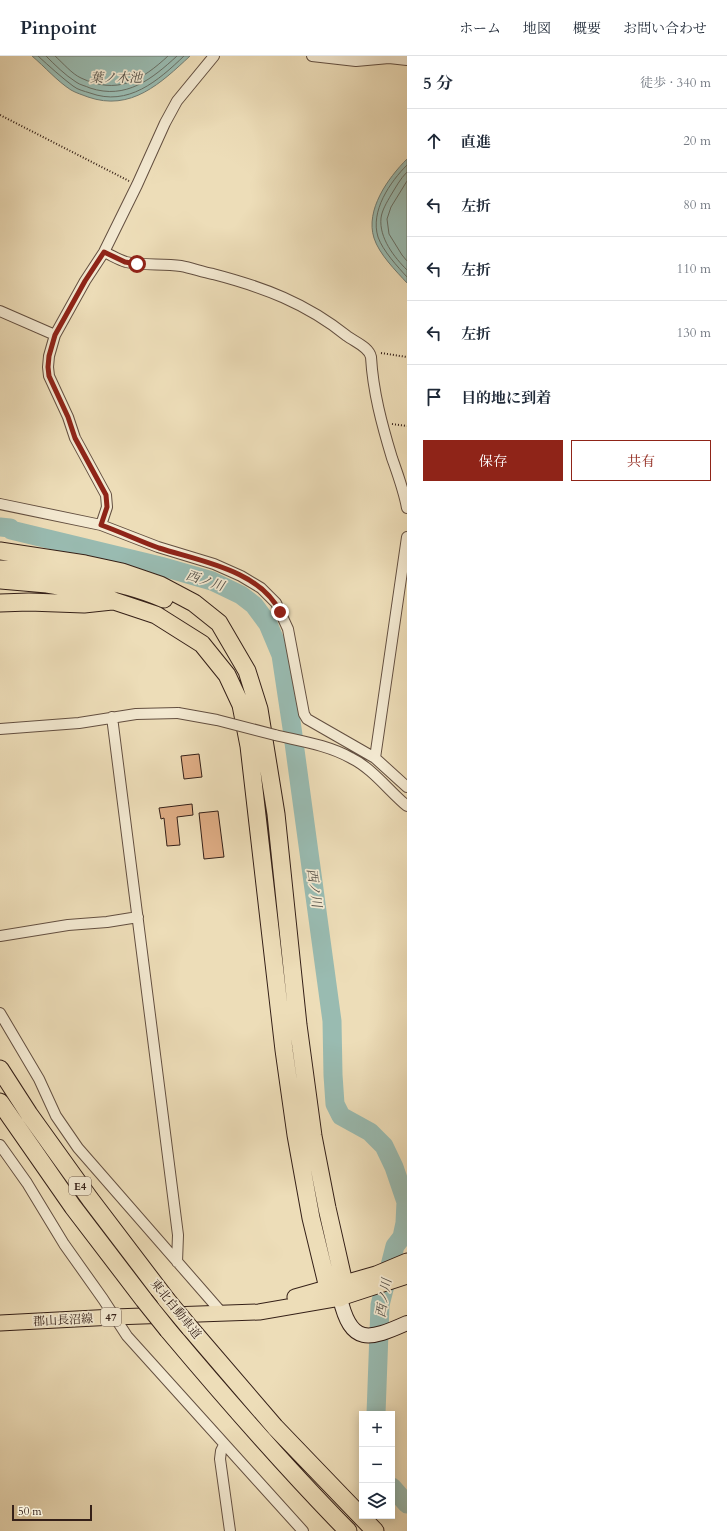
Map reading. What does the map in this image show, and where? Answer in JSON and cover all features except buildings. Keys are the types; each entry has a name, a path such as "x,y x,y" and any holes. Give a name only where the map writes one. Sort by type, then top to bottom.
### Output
{"highway":[{"path":"0,551 114,570 160,585 194,604 219,623 247,671 259,709 277,822 298,1025 313,1136 337,1290"},
{"path":"0,569 23,570 81,577 136,589 177,605 229,639"},
{"path":"0,580 74,588 95,592 114,601 156,615 202,644 227,675 241,705 249,746 283,1042 295,1128 311,1218 337,1290"},
{"path":"0,603 29,602 84,604 114,601"},
{"name":"東北自動車道","path":"0,1069 86,1193 166,1299 275,1427 375,1531"},
{"name":"東北自動車道","path":"0,1102 73,1207 168,1330 260,1437 306,1488 348,1531"}],"main road":[{"name":"郡山長沼線","path":"0,1323 258,1312 376,1280 404,1270"}],"street":[{"path":"101,525 107,507 106,495 75,438 68,417 48,372 49,356 55,335 85,281 104,252 165,123 177,101 214,56"},
{"path":"312,56 356,61 389,58 407,60"},
{"path":"104,252 125,262 181,266 228,278 286,298 301,305 336,327 358,344 367,348 370,352 377,405 403,489 407,508"},
{"path":"0,311 55,335"},
{"path":"0,504 101,525 158,547 214,564 241,576 261,588 276,603 288,629 304,714 307,719 375,758 407,787"},
{"path":"375,758 405,576 407,538"},
{"path":"0,729 79,723 136,714 178,713 217,720 330,749 352,758 407,806"},
{"path":"112,717 178,1235 177,1262"},
{"path":"0,936 68,925 107,922 138,917"},
{"path":"0,1013 39,1079 56,1116 78,1148 222,1313"},
{"path":"0,1145 27,1183 64,1244 138,1350 302,1531"},
{"path":"337,1290 344,1315 355,1331 365,1336 380,1335 405,1324"},
{"path":"224,1445 221,1451 220,1459 230,1531"}],"path":[{"path":"0,115 137,185"},
{"path":"370,352 407,357"},
{"path":"382,423 407,426"}],"water":[{"name":"葉ノ木池","path":"32,56 190,56 168,76 144,92 132,98 118,101 104,101 73,91"},
{"path":"407,159 407,283 388,262 376,244 372,227 375,206 380,195 393,175"}],"waterway":[{"name":"西ノ川","path":"0,527 10,528 11,530 160,566 212,581 241,595 254,605 268,624 281,655 292,728 332,1021 335,1104 341,1116 370,1132 384,1146 394,1167 406,1202 405,1223 402,1237 395,1246 380,1305 376,1411"},
{"name":"西ノ川","path":"395,1490 407,1504"}],"route":[{"path":"137,264 125,262 104,252 70,305 55,335 48,361 49,376 68,417 75,438 106,495 107,507 101,525 158,547 214,564 228,570 261,588 276,603 280,612"}]}
